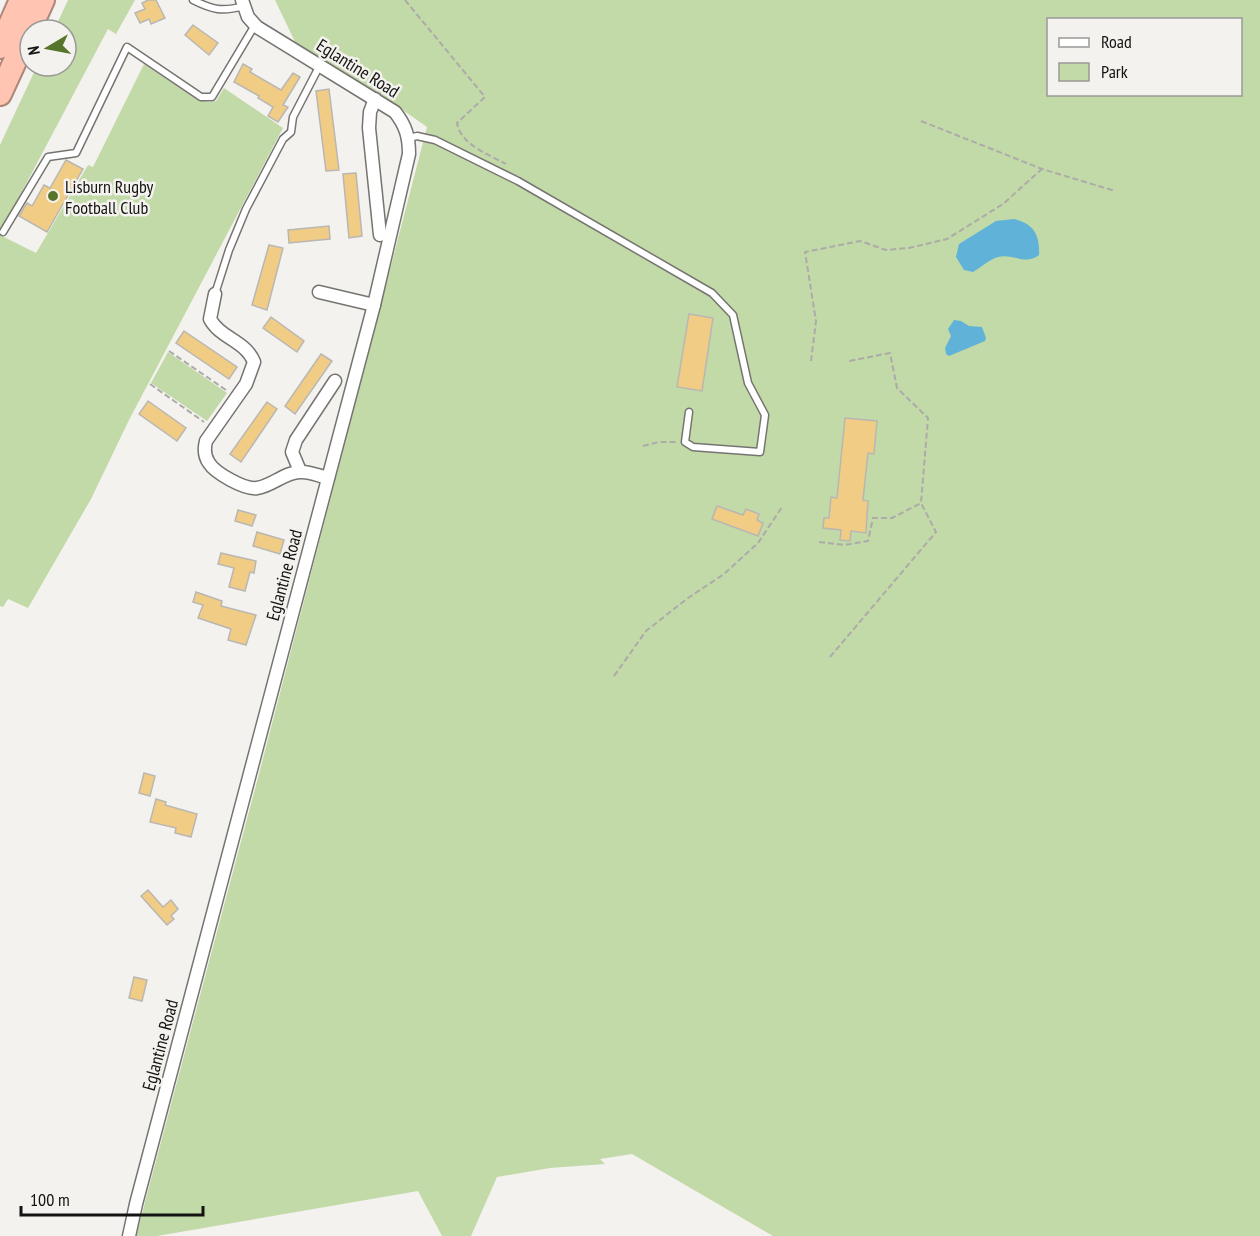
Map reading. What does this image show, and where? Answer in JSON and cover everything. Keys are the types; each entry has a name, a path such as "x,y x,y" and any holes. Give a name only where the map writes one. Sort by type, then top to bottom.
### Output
{"highway":[{"path":"0,47 21,0"},
{"path":"0,94 43,0"}],"street":[{"name":"Eglantine Road","path":"129,1236 374,305 409,154 409,138 403,122 395,112 257,27 248,17 243,3"},
{"path":"375,99 370,112 369,128 380,235"},
{"path":"319,292 374,305"},
{"path":"215,294 210,319 215,328 250,352 254,362 246,384 206,441 208,462 237,484 253,489 264,487 300,471 328,478"},
{"path":"300,471 292,452 296,440 335,381"}],"lane":[{"path":"193,0 213,10 225,10 243,3"},
{"path":"3,232 48,157 76,153 127,47 201,96 212,97 252,30 257,27"},
{"path":"215,294 229,250 246,209 284,139 291,132 293,117 320,65"},
{"path":"409,138 417,136 435,141 518,181 712,293 733,315 748,383 765,415 760,452 693,447 685,442 689,412"}],"path":[{"path":"405,0 485,97 457,123 459,131 465,140 515,169"},
{"path":"921,121 1042,169 1114,191"},
{"path":"811,361 816,321 805,252 860,241 886,250 909,248 947,239 1003,204 1042,169"},
{"path":"169,351 237,397"},
{"path":"830,657 936,531 921,502 928,418 897,388 891,353 849,362"},
{"path":"150,384 215,429"},
{"path":"643,446 659,442 685,442"},
{"path":"819,542 845,545 868,541 873,518 892,518 921,502"},
{"path":"614,676 646,631 688,598 724,574 758,543 782,507"}],"green space":[{"path":"68,0 135,0 116,34 108,29 0,233 0,145 31,78 78,78 78,18 60,18"},
{"path":"275,0 1260,0 1260,1236 773,1236 632,1154 600,1159 605,1164 550,1168 497,1177 471,1236 442,1236 418,1191 157,1236 136,1236 427,127 380,94 297,46"},
{"path":"144,64 198,100 216,101 224,88 283,128 129,420 91,499 28,608 8,599 3,607 0,606 0,235 36,253 88,165 93,167"},
{"path":"168,352 227,393 207,421 151,383"}],"water":[{"path":"1014,219 1031,227 1034,231 1037,236 1039,255 1029,259 998,257 973,272 964,270 956,257 959,244 996,221"},
{"path":"954,320 969,326 982,327 985,341 949,356 946,354 945,348 951,336 948,329"}],"building":[{"path":"156,0 165,18 151,24 149,19 140,23 135,13 145,9 142,3"},
{"path":"193,25 218,43 209,55 185,35"},
{"path":"243,64 252,69 250,72 281,90 293,73 300,77 283,105 288,107 278,122 268,116 273,107 234,82"},
{"path":"329,89 339,170 326,171 316,91"},
{"name":"Lisburn Rugby Football Club","path":"66,160 83,169 47,232 19,216 27,203 32,206 44,185 50,188"},
{"path":"356,173 362,236 349,238 343,174"},
{"path":"329,226 330,239 289,243 288,230"},
{"path":"269,245 283,248 267,310 252,305"},
{"path":"689,314 713,318 702,391 677,387"},
{"path":"271,317 304,341 297,352 263,328"},
{"path":"184,331 237,367 229,379 176,343"},
{"path":"321,354 332,361 295,414 285,406"},
{"path":"148,401 186,428 177,441 139,414"},
{"path":"267,402 277,409 241,462 230,454"},
{"path":"845,418 877,421 874,454 868,453 863,500 868,501 866,533 851,531 850,541 840,540 841,530 823,528 824,518 829,518 831,497 837,498"},
{"path":"717,506 743,515 746,509 759,514 757,520 763,523 758,536 712,519"},
{"path":"238,510 256,515 252,526 235,521"},
{"path":"257,532 284,540 280,554 253,546"},
{"path":"221,553 256,561 254,573 250,572 245,591 229,587 234,568 218,564"},
{"path":"196,592 222,601 221,606 256,615 246,645 228,640 231,629 198,618 203,605 193,602"},
{"path":"144,773 155,776 150,796 139,793"},
{"path":"156,799 166,802 165,805 197,814 191,837 175,833 176,828 150,822"},
{"path":"148,890 163,907 171,900 178,909 171,916 174,919 167,925 141,896"},
{"path":"134,977 147,980 142,1001 129,998"}],"place":[{"name":"Lisburn Rugby Football Club","path":"53,196"}]}
